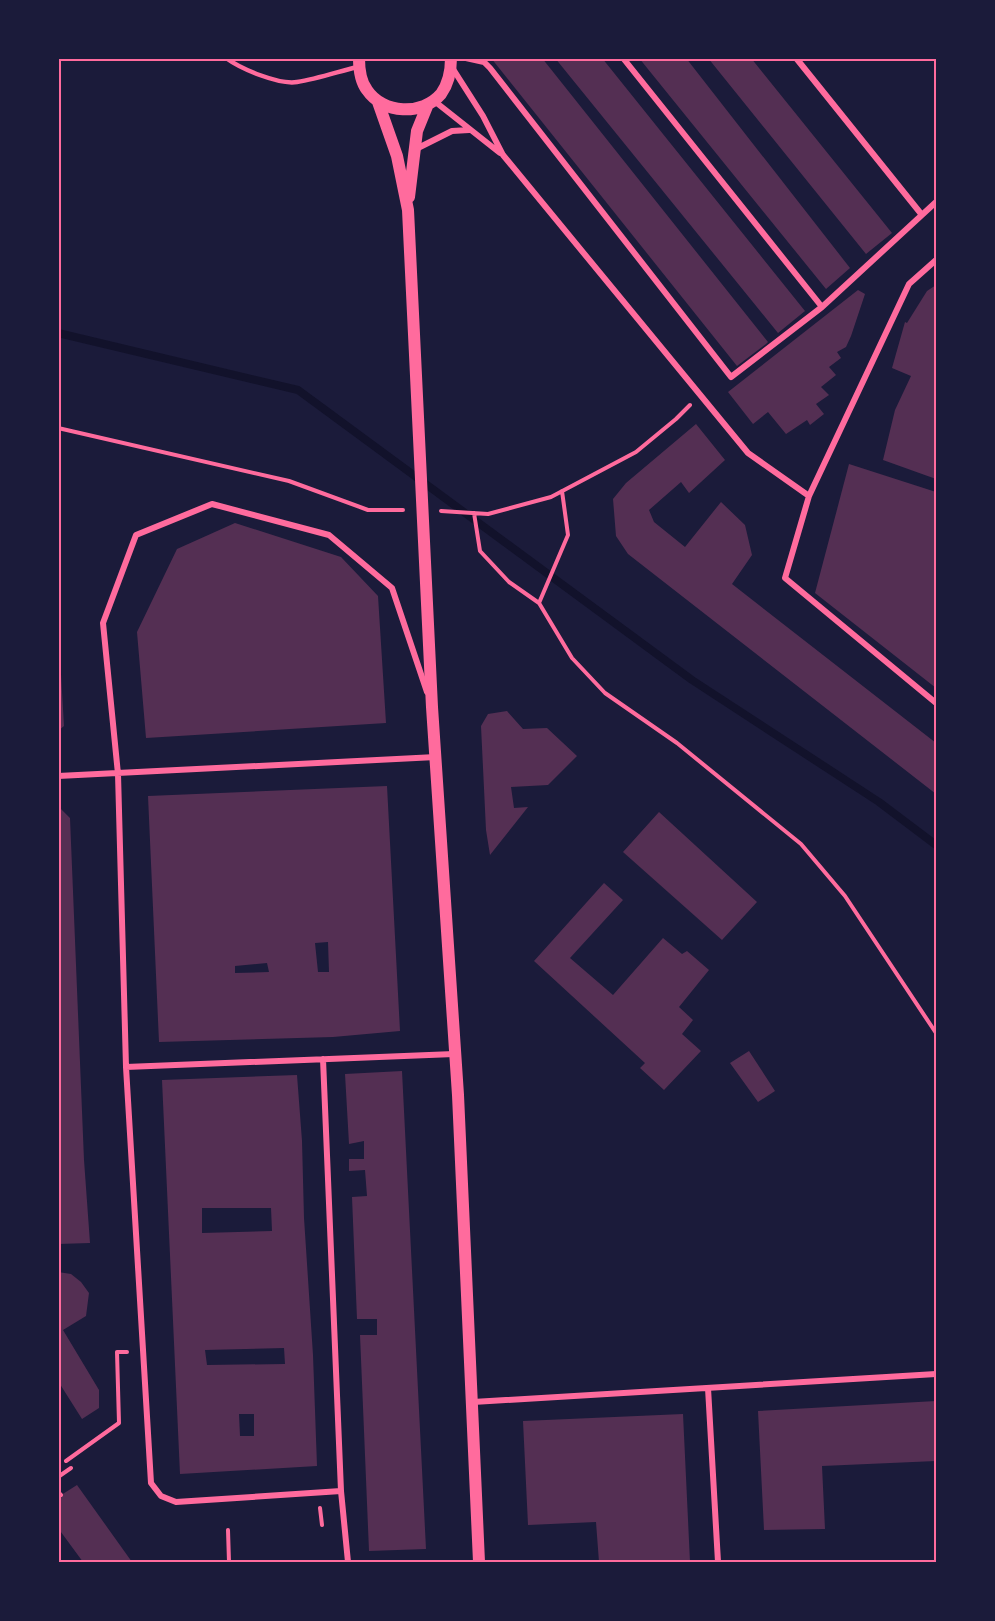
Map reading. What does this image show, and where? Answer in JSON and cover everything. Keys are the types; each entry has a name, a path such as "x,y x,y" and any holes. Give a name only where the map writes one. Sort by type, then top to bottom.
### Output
{"main road":[{"path":"378,102 393,108 413,110 431,102 441,94 449,80 451,62"},
{"path":"359,63 360,75 367,90 378,102 397,156 408,210 432,707 437,757 473,1402 479,1563"},
{"path":"408,210 417,131 431,102"}],"street":[{"path":"466,58 484,62 490,68 731,377 822,307 936,202"},
{"path":"624,58 822,307"},
{"path":"796,58 922,215"},
{"path":"451,62 503,155 748,453 809,495"},
{"path":"431,102 503,155"},
{"path":"415,149 452,131 469,130"},
{"path":"936,260 909,284 809,495 785,578 936,703"},
{"path":"341,1491 176,1502 161,1496 151,1483 126,1067 118,774 103,623 136,535 212,504 329,535 392,588 432,707"},
{"path":"58,776 437,757"},
{"path":"126,1067 454,1054"},
{"path":"323,1059 341,1491 348,1563"},
{"path":"473,1402 936,1374"},
{"path":"708,1388 718,1563"}],"lane":[{"path":"226,58 245,70 264,77 294,83 359,63"}],"path":[{"path":"432,511 488,514 551,497 636,452 676,419 700,394"},
{"path":"58,428 289,482 368,510 411,510"},
{"path":"539,603 567,536 562,491"},
{"path":"474,513 480,551 509,582 539,603 572,658 606,693 677,743 801,844 845,896 936,1033"},
{"path":"66,1461 118,1423 117,1352 143,1352"},
{"path":"58,1477 71,1468"},
{"path":"228,1530 229,1563"}],"building":[{"path":"491,58 542,58 768,342 766,344 737,366"},
{"path":"555,58 602,58 805,311 778,333"},
{"path":"639,58 686,58 850,268 826,289"},
{"path":"708,58 751,58 892,233 866,254"},
{"path":"936,285 936,479 883,460 895,410 911,376 892,368 905,322 907,323 927,291"},
{"path":"858,290 865,294 851,336 846,347 837,352 841,358 829,367 836,375 821,387 829,395 816,404 824,414 810,425 807,420 786,434 768,412 753,424 728,392"},
{"path":"696,424 725,460 689,493 681,482 649,510 654,522 685,547 721,502 745,525 752,555 732,584 936,743 936,794 628,554 616,536 613,499 626,483"},
{"path":"849,464 936,492 936,688 815,593"},
{"path":"235,523 341,557 378,596 386,723 146,738 137,632 177,549"},
{"path":"58,657 60,657 64,726 58,731"},
{"path":"507,711 523,729 547,728 577,756 548,785 511,787 514,808 528,807 490,855 486,830 481,726 488,714"},
{"path":"387,786 400,1031 333,1037 159,1042 148,796","holes":["328,942 329,972 318,972 315,943","267,963 269,972 235,973 235,966"]},
{"path":"58,806 70,818 84,1160 90,1243 58,1244"},
{"path":"659,812 757,902 722,940 623,852"},
{"path":"604,883 623,900 570,958 613,995 663,938 682,954 687,951 709,970 679,1007 693,1020 682,1034 701,1051 664,1090 640,1068 645,1063 534,961"},
{"path":"749,1051 775,1091 758,1102 730,1063"},
{"path":"402,1071 426,1549 369,1551 360,1335 377,1335 377,1319 357,1319 352,1197 367,1196 365,1170 349,1171 349,1159 364,1159 364,1141 349,1144 345,1074"},
{"path":"297,1075 317,1466 180,1474 162,1080","holes":["202,1208 271,1208 272,1231 202,1233","284,1348 285,1364 207,1365 205,1350","239,1414 254,1414 254,1436 240,1436"]},
{"path":"58,1272 71,1274 89,1293 86,1316 63,1330 99,1390 99,1408 82,1419 58,1381"},
{"path":"936,1401 936,1461 822,1466 825,1529 764,1530 758,1411"},
{"path":"683,1414 690,1562 599,1562 596,1522 528,1525 523,1421"},
{"path":"77,1485 132,1562 83,1562 58,1528 58,1497"}],"waterway":[{"path":"58,333 298,390 692,680 879,802 936,845"}]}
